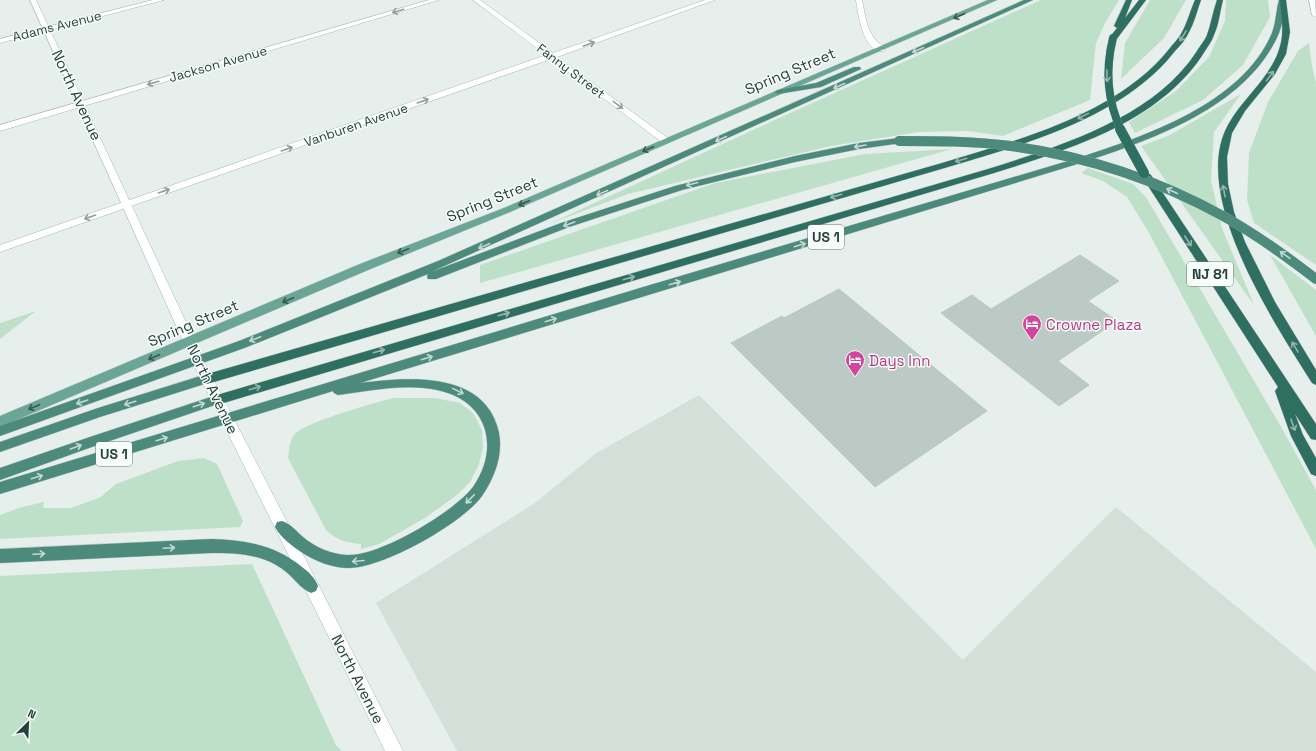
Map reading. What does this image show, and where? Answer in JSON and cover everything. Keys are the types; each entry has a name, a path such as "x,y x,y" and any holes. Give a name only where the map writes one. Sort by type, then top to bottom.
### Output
{"highway":[{"path":"0,431 198,361 330,310 493,242 1030,0"},
{"path":"1113,38 1129,0"},
{"path":"1113,38 1143,0"},
{"path":"0,447 105,410 207,379 945,165 1038,135 1100,108 1144,79 1161,64 1180,41 1192,18 1198,0"},
{"path":"0,474 87,443 217,400 984,173 1065,146 1112,125 1137,111 1160,95 1178,79 1199,56 1209,40 1215,25 1220,0"},
{"path":"1283,0 1286,35 1283,51 1272,74 1241,110 1229,130 1222,152 1222,172 1228,206 1248,259 1281,323 1316,380"},
{"name":"US 1","path":"0,488 1081,160 1142,139 1172,126 1198,111 1221,97 1240,82 1260,59 1274,36 1281,14 1283,0"},
{"name":"NJ 81","path":"1113,38 1106,66 1109,97 1122,133 1144,173 1275,375 1316,435"},
{"path":"778,92 818,85 857,69 888,64"},
{"path":"330,310 460,266 564,226 658,193 757,167 850,148 899,141 961,140 1009,144 1066,156 1123,172 1175,192 1227,218 1270,245 1316,279"},
{"path":"1275,375 1297,436 1316,470"},
{"path":"282,527 302,546 325,558 349,562 376,558 403,545 445,519 466,503 483,482 493,457 494,436 488,417 476,402 459,391 428,383 405,383 309,393"},
{"path":"0,556 211,546 242,547 265,552 284,561 301,574 311,586"}],"main road":[{"name":"Spring Street","path":"0,422 383,259 500,213 994,0"}],"street":[{"name":"North Avenue","path":"33,0 198,361 394,751"},
{"name":"Adams Avenue","path":"0,41 161,0"},
{"name":"Jackson Avenue","path":"0,128 436,0"},
{"name":"Fanny Street","path":"476,0 666,141"},
{"name":"Vanburen Avenue","path":"0,249 712,0"},
{"path":"859,0 868,38 872,44 881,50"},
{"path":"1312,0 1316,15"}],"shaded area":[{"path":"699,395 963,660 1116,507 1316,672 1316,751 457,751 376,603 535,503 595,454"}],"green space":[{"path":"1041,0 1119,0 1105,23 1096,43 1090,100 1003,136 968,131 919,132 831,146 628,194 549,224 755,129"},
{"path":"1150,0 1186,0 1164,38 1121,79 1125,43"},
{"path":"1226,0 1268,0 1270,17 1243,65 1203,100 1135,133 1129,122 1176,91 1209,57 1225,21"},
{"path":"1309,43 1316,83 1316,265 1254,223 1247,200 1249,153 1268,102 1298,51"},
{"path":"1241,94 1214,132 1211,181 1222,228 1254,305 1141,146 1168,136"},
{"path":"952,149 480,283 480,265 715,183 865,154"},
{"path":"1088,168 1133,184 1146,197 1280,425 1316,490 1316,549 1148,231 1127,197 1103,181 1081,173"},
{"path":"1270,255 1316,290 1316,336"},
{"path":"36,311 0,339 0,323"},
{"path":"394,398 435,398 460,403 473,413 482,430 483,448 479,464 470,482 457,495 425,518 379,544 361,549 361,544 342,540 326,530 288,458 291,441 294,435 300,430 325,419"},
{"path":"204,458 217,464 243,521 240,527 0,539 0,515 22,507 44,502 43,508 71,508 101,497 116,484 178,461"},
{"path":"252,564 336,745 342,751 0,751 0,576"}],"building":[{"name":"Crowne Plaza","path":"1080,255 1119,281 1088,301 1117,321 1058,361 1089,385 1059,406 941,313 972,295 991,309"},
{"name":"Days Inn","path":"839,289 987,411 875,487 731,343 782,316 784,318"}],"place":[{"name":"Crowne Plaza","path":"1032,341"},
{"name":"Days Inn","path":"855,377"}]}
